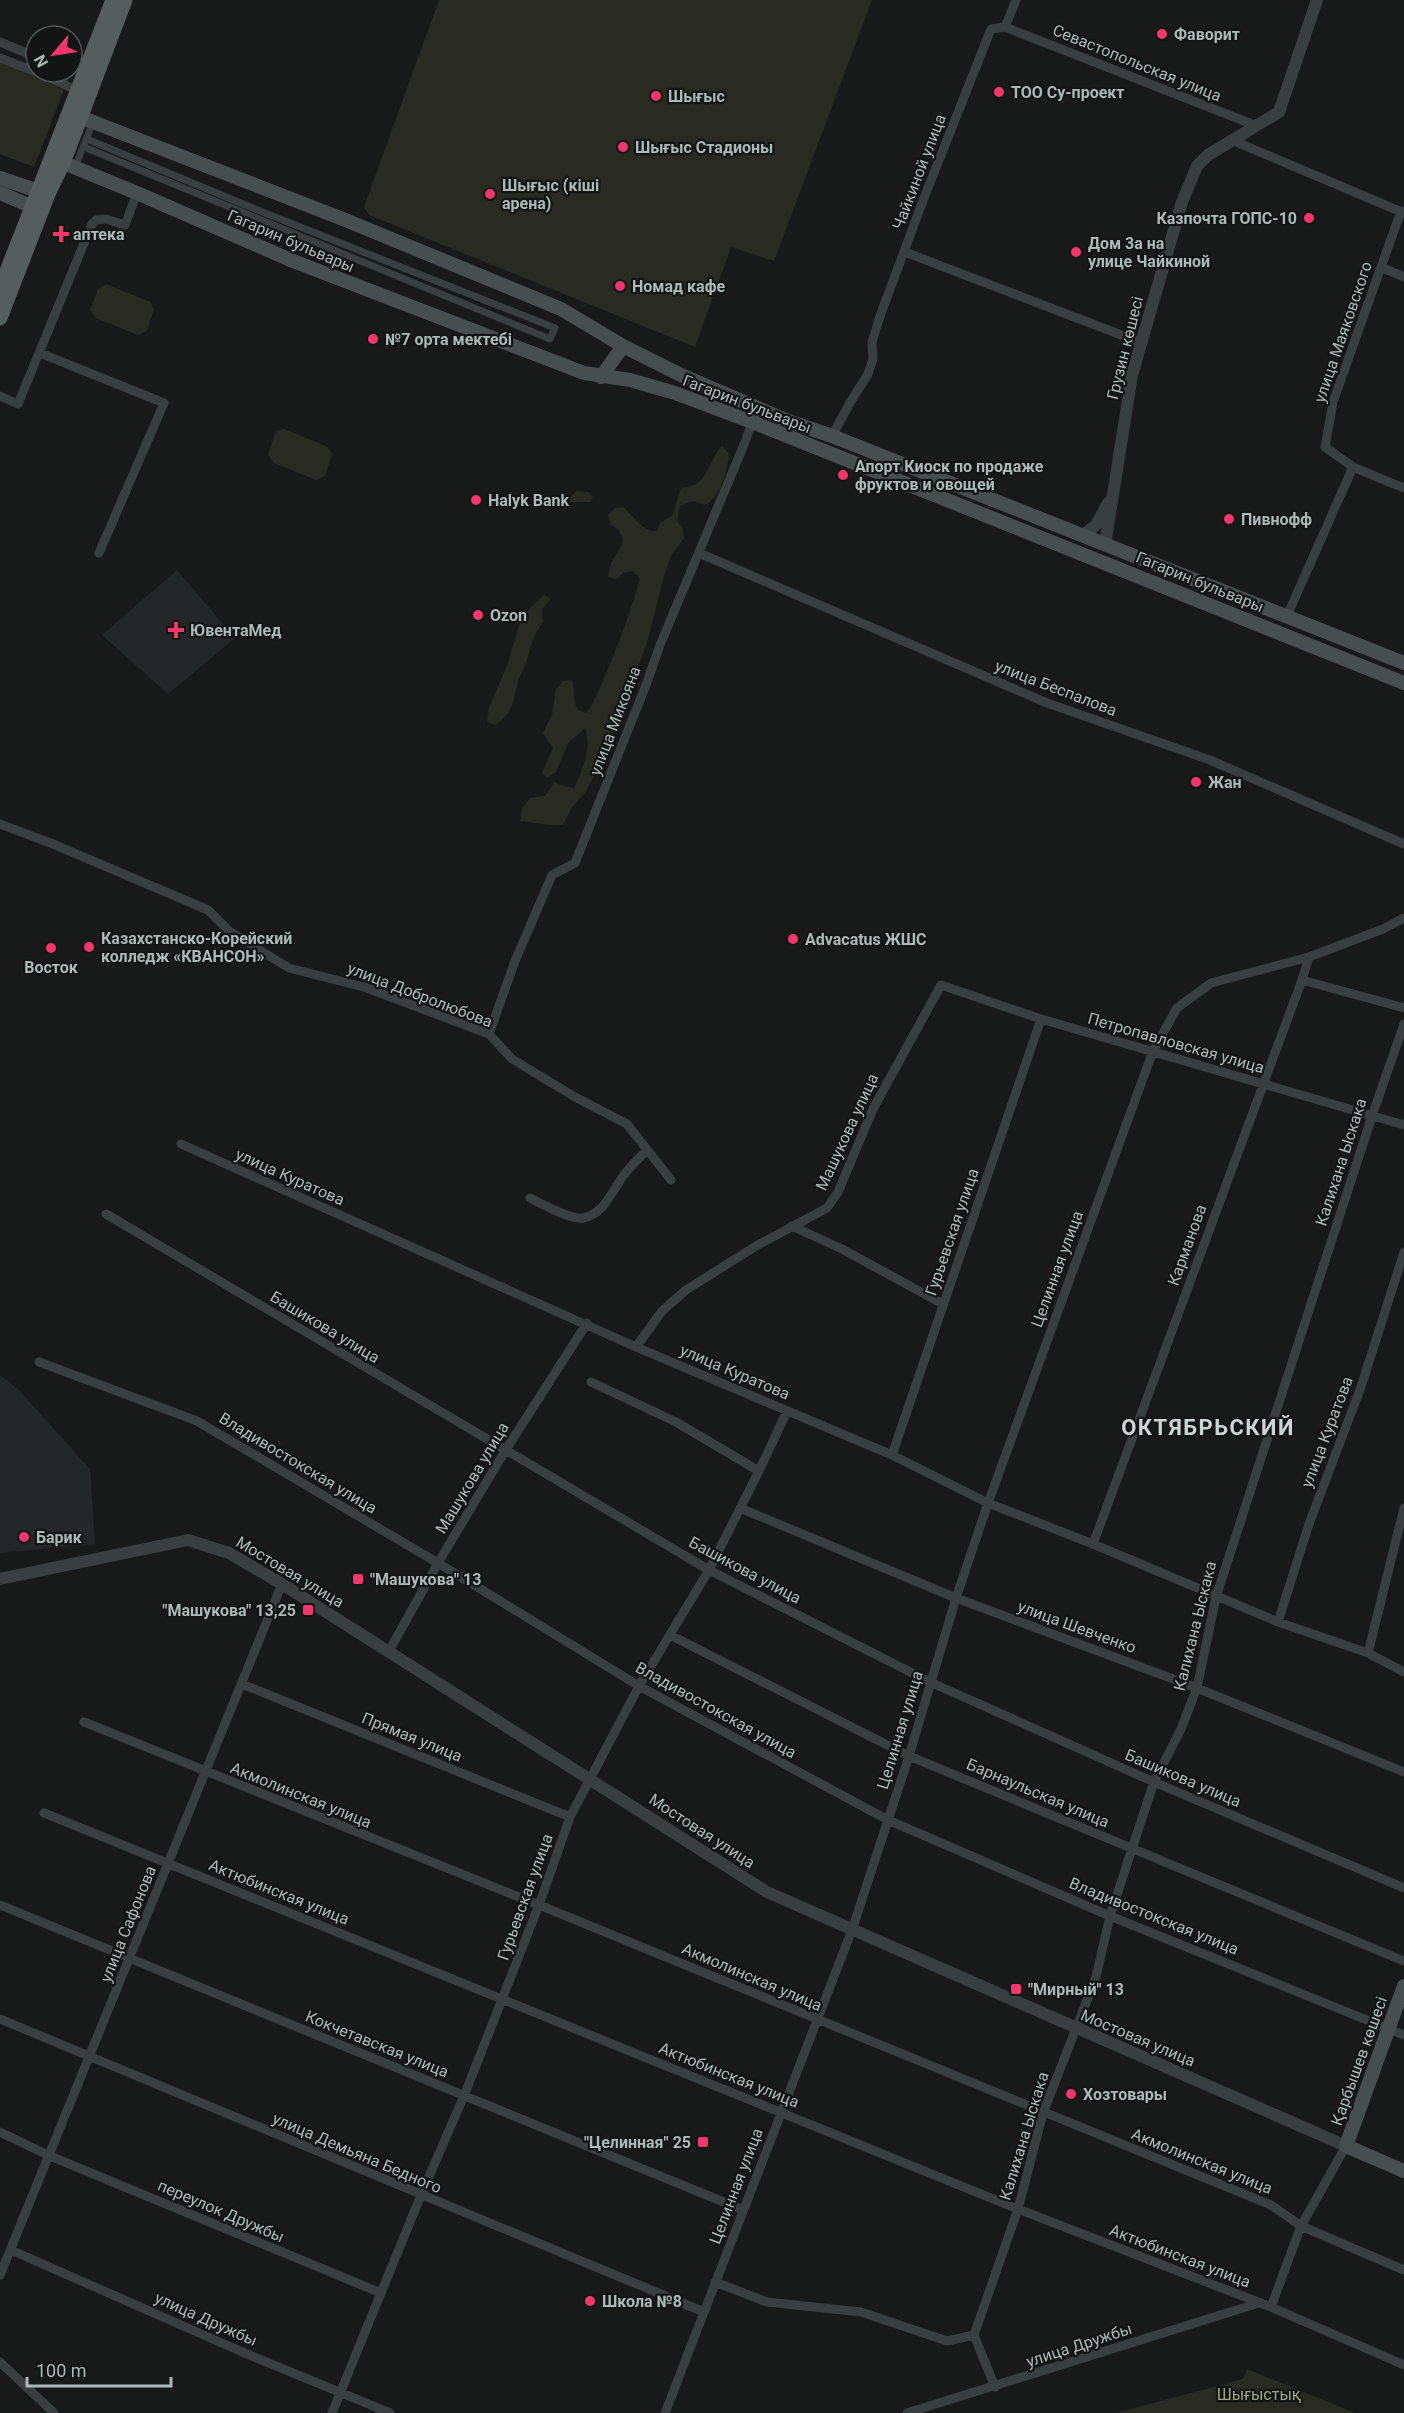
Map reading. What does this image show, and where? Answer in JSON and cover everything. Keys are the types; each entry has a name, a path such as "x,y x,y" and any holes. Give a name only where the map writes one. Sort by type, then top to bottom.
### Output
{"main road":[{"path":"84,73 113,0"},
{"path":"84,74 125,0"},
{"path":"0,289 44,192 64,163 81,118 83,84"},
{"name":"Гагарин бульвары","path":"81,118 343,219 561,309 623,346 681,375 788,421 832,436 1404,663"},
{"name":"Гагарин бульвары","path":"64,163 293,261 584,373 630,380 675,393 752,422 1404,683"},
{"path":"0,178 44,192"},
{"path":"0,193 37,209"},
{"path":"0,318 37,209"},
{"path":"601,377 623,346"},
{"path":"1101,560 1104,545"},
{"name":"Қарбышев көшесі","path":"1346,2146 1404,1986"},
{"name":"Мостовая улица","path":"1346,2146 1404,2171"}],"street":[{"path":"1005,27 1016,0"},
{"name":"Грузин көшесі","path":"1104,545 1132,375 1182,202 1197,166 1208,155 1279,112 1317,0"},
{"name":"Севастопольская улица","path":"1005,27 1257,126"},
{"name":"Чайкиной улица","path":"832,436 868,374 873,359 872,342 991,29 1005,27"},
{"path":"0,42 24,52"},
{"path":"0,58 24,67"},
{"path":"63,84 84,93"},
{"path":"64,163 84,147 87,139 81,118"},
{"path":"84,147 550,339 555,327 260,211 87,139"},
{"path":"1234,141 1402,212"},
{"path":"0,396 18,404 92,224 96,220 106,219 125,225 137,193"},
{"name":"улица Маяковского","path":"1402,212 1333,402 1325,447 1353,467 1404,488"},
{"path":"905,252 1142,343"},
{"path":"1381,267 1404,277"},
{"path":"430,291 434,280"},
{"path":"39,353 164,403 99,553"},
{"name":"улица Микояна","path":"489,1034 515,961 552,875 575,863 660,645 758,407"},
{"path":"1287,616 1353,467"},
{"path":"1082,536 1096,525 1112,494"},
{"name":"улица Беспалова","path":"699,553 1047,703 1210,760 1404,844"},
{"name":"улица Добролюбова","path":"0,824 208,910 229,931 289,968 364,987 489,1034 512,1059 575,1097 627,1124 671,1180"},
{"name":"Целинная улица","path":"665,2413 852,1930 988,1503 1153,1051 1177,1008 1211,983 1309,957 1383,929 1404,918"},
{"name":"Карманова","path":"1093,1544 1309,957"},
{"path":"1302,980 1404,1008"},
{"name":"Петропавловская улица","path":"940,985 1041,1019 1404,1125"},
{"name":"Машукова улица","path":"636,1347 662,1311 686,1290 725,1264 827,1208 837,1192 873,1109 940,985"},
{"name":"Гурьевская улица","path":"892,1455 1041,1019"},
{"name":"Калихана Ыскака","path":"974,2335 1018,2209 1043,2113 1096,1977 1110,1916 1154,1782 1181,1729 1197,1688 1216,1597 1404,1024"},
{"name":"улица Куратова","path":"181,1144 398,1242 587,1323 636,1347 892,1455 988,1503 1093,1544 1278,1623 1368,1653 1404,1672"},
{"path":"530,1198 562,1213 581,1218 596,1212 608,1200 626,1172 647,1150"},
{"name":"Башикова улица","path":"106,1214 709,1570 930,1682 1154,1782 1404,1888"},
{"path":"792,1226 842,1249 943,1304"},
{"name":"улица Куратова","path":"1278,1623 1309,1524 1361,1387 1404,1252"},
{"name":"Машукова улица","path":"389,1651 505,1451 587,1323"},
{"name":"Владивостокская улица","path":"39,1362 196,1421 438,1563 639,1686 888,1820 1110,1916 1404,2035"},
{"path":"591,1382 676,1422 759,1471"},
{"name":"Гурьевская улица","path":"332,2413 420,2195 464,2096 539,1905 570,1817 639,1686 709,1570 787,1411"},
{"name":"улица Шевченко","path":"740,1508 956,1598 1197,1688 1404,1772"},
{"path":"1368,1653 1404,1508"},
{"name":"Мостовая улица","path":"0,1579 188,1540 228,1553 389,1651 767,1892 1346,2146"},
{"name":"улица Сафонова","path":"0,2275 282,1584"},
{"name":"Барнаульская улица","path":"670,1635 909,1756 1404,1961"},
{"name":"Прямая улица","path":"243,1684 570,1817"},
{"name":"Акмолинская улица","path":"84,1722 539,1905 817,2021 1271,2205 1301,2226 1404,2270"},
{"name":"Актюбинская улица","path":"44,1812 1018,2209 1271,2307 1404,2365"},
{"name":"Кокчетавская улица","path":"0,1905 743,2210"},
{"name":"улица Демьяна Бедного","path":"0,2019 89,2058 704,2312"},
{"name":"переулок Дружбы","path":"0,2132 50,2156 381,2293"},
{"path":"1271,2307 1301,2226 1346,2146"},
{"name":"улица Дружбы","path":"11,2250 390,2413"},
{"path":"715,2282 767,2302 861,2312 947,2341 974,2335 995,2387"},
{"name":"улица Дружбы","path":"907,2413 1260,2303"},
{"path":"0,2362 54,2413"}],"shaded area":[{"path":"177,570 235,638 168,694 102,635"},
{"path":"0,1375 18,1389 90,1469 95,1544 0,1553"}],"green space":[{"path":"439,0 872,0 774,261 731,247 695,347 369,215 364,207"},
{"path":"0,62 24,72 24,84 50,84 64,90 34,167 0,154"},
{"path":"106,284 150,302 154,309 147,331 138,335 96,318 90,310 98,289"},
{"path":"284,429 328,447 332,454 325,476 316,480 274,463 268,455 276,431"},
{"path":"722,446 729,454 725,475 715,496 705,505 693,501 680,506 677,522 682,527 684,538 672,554 646,646 602,761 585,793 572,807 563,825 520,821 522,809 530,798 545,796 554,783 574,788 587,751 585,728 568,743 556,772 547,778 542,773 553,748 543,733 552,715 556,689 563,681 572,680 578,710 586,713 591,707 618,644 640,579 633,571 623,573 617,579 608,577 611,563 622,545 623,538 618,529 611,525 608,515 615,508 623,507 647,529 657,531 660,523 672,516 681,488 700,481"},
{"path":"576,491 588,492 593,497 589,502 570,502 568,500"},
{"path":"544,595 551,599 542,609 543,622 534,638 509,712 495,725 487,722 489,708 508,663 520,622"},
{"name":"Шығыстық","path":"1247,2369 1355,2413 1116,2413 1243,2379"}],"place":[{"name":"Фаворит","path":"1162,34"},
{"name":"ТОО Су-проект","path":"999,92"},
{"name":"Шығыс","path":"656,96"},
{"name":"Шығыс Стадионы","path":"623,147"},
{"name":"Шығыс (кіші арена)","path":"490,194"},
{"name":"Казпочта ГОПС-10","path":"1309,218"},
{"name":"аптека","path":"61,234"},
{"name":"Дом 3а на улице Чайкиной","path":"1076,252"},
{"name":"Номад кафе","path":"620,286"},
{"name":"№7 орта мектебі","path":"373,339"},
{"name":"Апорт Киоск по продаже фруктов и овощей","path":"843,475"},
{"name":"Halyk Bank","path":"476,500"},
{"name":"Пивнофф","path":"1229,519"},
{"name":"Ozon","path":"478,615"},
{"name":"ЮвентаМед","path":"176,630"},
{"name":"Жан","path":"1196,782"},
{"name":"Advacatus ЖШС","path":"793,939"},
{"name":"Казахстанско-Корейский колледж «КВАНСОН»","path":"89,947"},
{"name":"Восток","path":"51,948"},
{"name":"Барик","path":"24,1537"},
{"name":"\"Машукова\" 13","path":"358,1579"},
{"name":"\"Машукова\" 13,25","path":"308,1610"},
{"name":"\"Мирный\" 13","path":"1016,1989"},
{"name":"Хозтовары","path":"1071,2094"},
{"name":"\"Целинная\" 25","path":"703,2142"},
{"name":"Школа №8","path":"590,2301"}],"district":[{"name":"ОКТЯБРЬСКИЙ","path":"1208,1427"}]}
